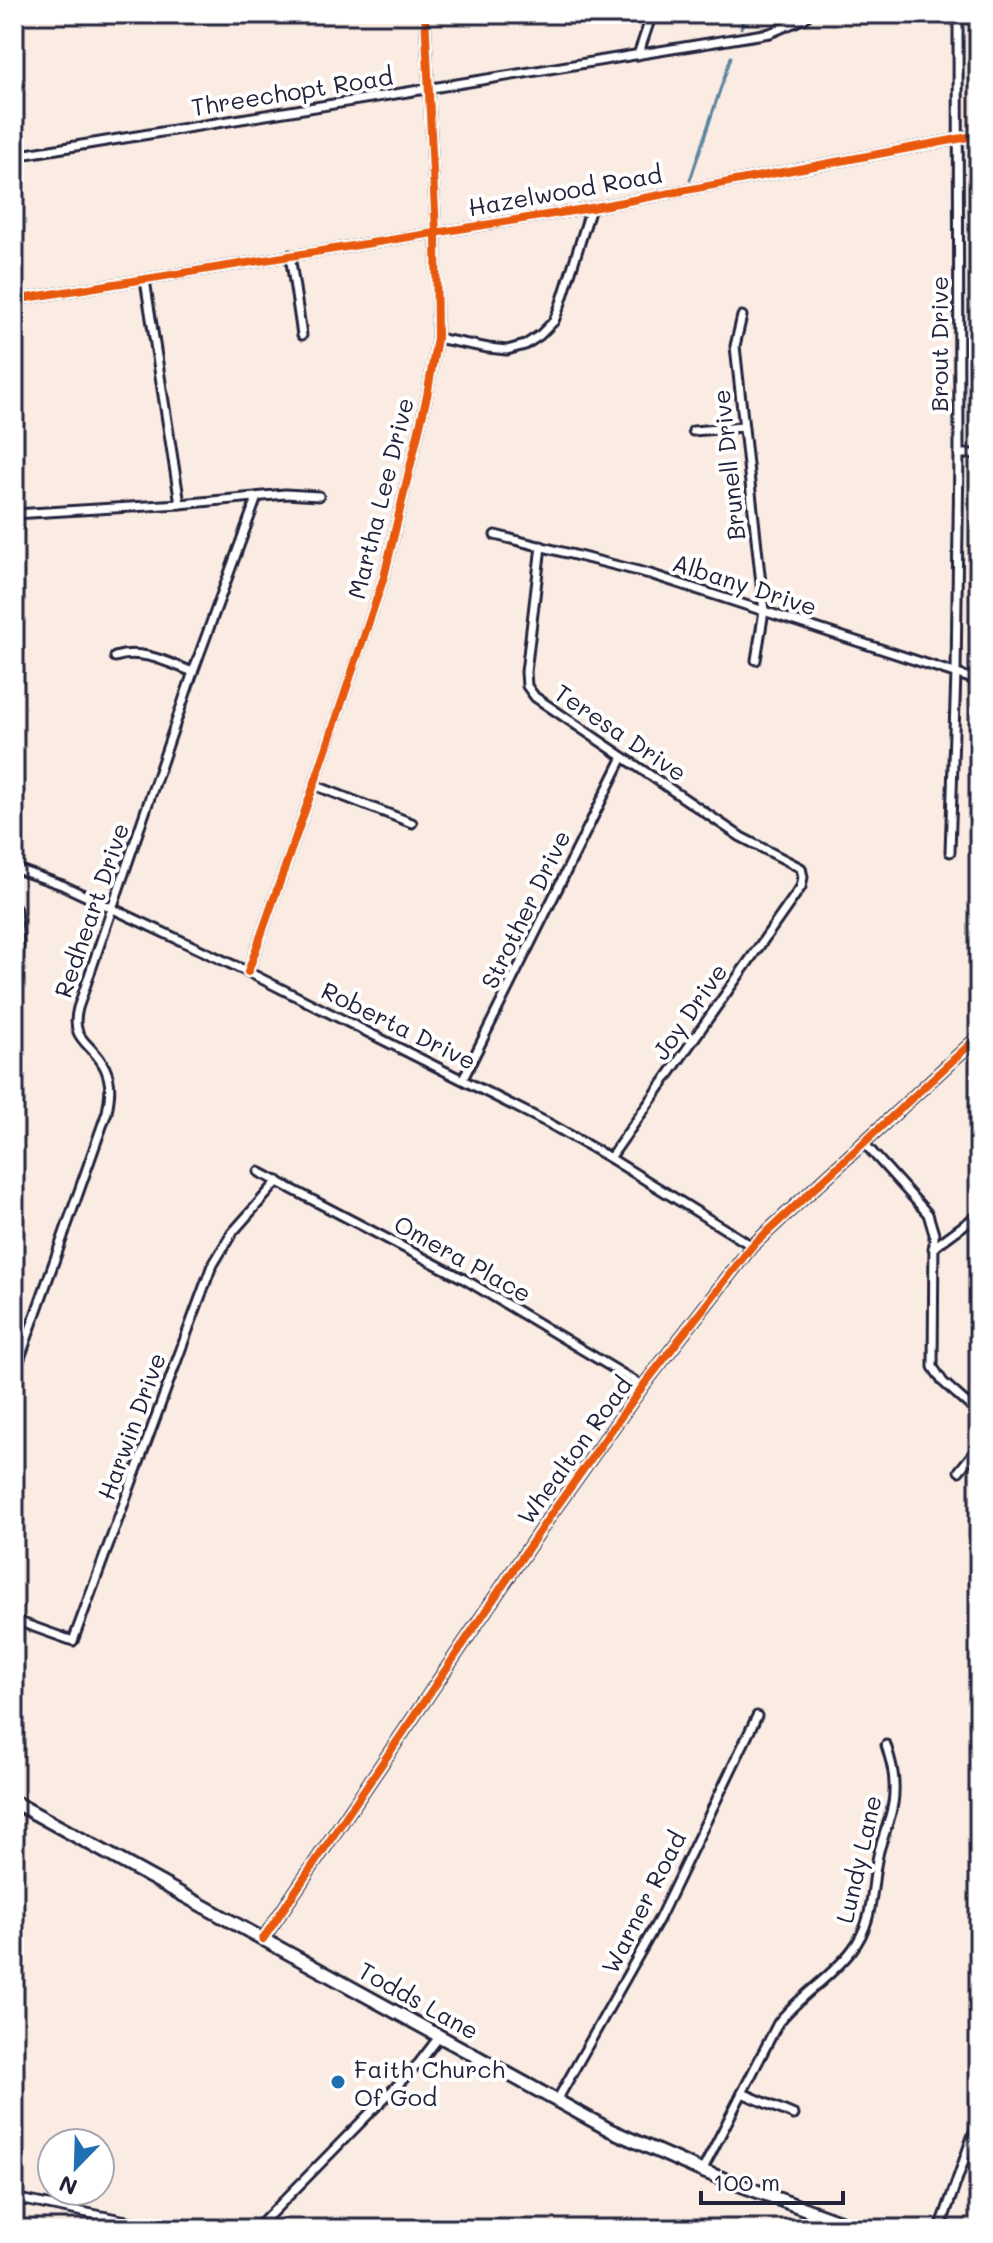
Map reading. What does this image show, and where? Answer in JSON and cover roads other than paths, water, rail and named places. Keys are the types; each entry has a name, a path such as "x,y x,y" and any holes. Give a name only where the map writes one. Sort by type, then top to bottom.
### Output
{"main road":[{"path":"14,910 17,944 14,971"},
{"name":"Todds Lane","path":"14,1802 610,2130 702,2171 860,2229"}],"street":[{"name":"Martha Lee Drive","path":"248,972 384,577 427,396 437,338 436,232 425,14"},
{"path":"638,55 652,14"},
{"name":"Threechopt Road","path":"14,156 770,33 808,14"},
{"name":"Brout Drive","path":"950,852 959,454 958,14"},
{"name":"Hazelwood Road","path":"14,300 591,208 979,135"},
{"path":"437,338 507,350 525,345 540,335 554,321 591,208"},
{"path":"290,255 302,335"},
{"path":"145,280 180,504"},
{"name":"Brunell Drive","path":"742,316 735,346 764,611 756,660"},
{"path":"693,431 743,427"},
{"path":"959,454 979,454"},
{"path":"14,514 285,494 319,496"},
{"name":"Redheart Drive","path":"14,1375 107,1112 111,1090 105,1067 92,1049 82,1042 75,1020 193,672 257,497"},
{"name":"Albany Drive","path":"495,535 650,574 979,681"},
{"name":"Teresa Drive","path":"541,546 526,672 527,686 535,697 741,837 801,868 801,887"},
{"path":"115,657 139,655 193,672"},
{"name":"Strother Drive","path":"463,1079 623,757"},
{"path":"314,785 412,823"},
{"name":"Roberta Drive","path":"14,868 62,885 248,972 463,1079 610,1158 752,1246"},
{"name":"Joy Drive","path":"610,1158 801,887"},
{"name":"Whealton Road","path":"263,1939 552,1513 643,1386 752,1246 979,1036"},
{"path":"864,1143 928,1214 934,1234 933,1367 943,1382 979,1414"},
{"name":"Omera Place","path":"259,1172 464,1279 643,1386"},
{"name":"Harwin Drive","path":"14,1620 73,1641 211,1268 232,1233 278,1181"},
{"path":"933,1248 979,1214"},
{"path":"959,1471 979,1446"},
{"name":"Warner Road","path":"556,2102 659,1919 757,1716"},
{"name":"Lundy Lane","path":"702,2171 784,2015 852,1950 863,1932 871,1910 878,1854 894,1797 895,1771 886,1745"},
{"path":"256,2229 419,2063 439,2037"},
{"path":"940,2229 979,2120 975,2104 979,2084"},
{"path":"742,2093 794,2115"},
{"path":"14,2198 166,2229"}],"waterway":[{"path":"741,28 746,14"},
{"path":"690,180 731,57"}],"place":[{"name":"Faith Church Of God","path":"338,2082"}]}
